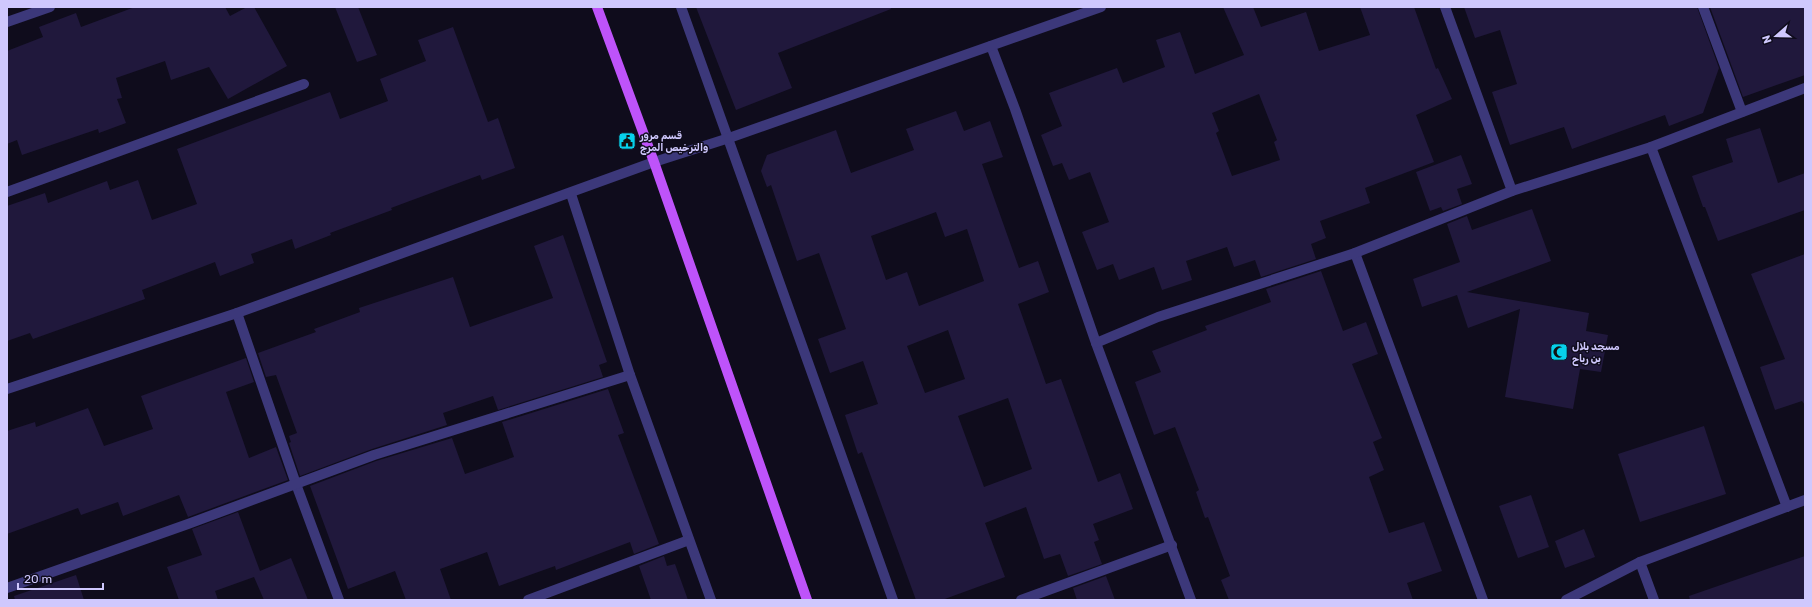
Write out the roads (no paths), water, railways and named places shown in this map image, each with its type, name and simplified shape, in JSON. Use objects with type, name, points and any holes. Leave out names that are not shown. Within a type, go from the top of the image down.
[{"type":"main road","points":[[597,7],[654,162],[808,600]]},
{"type":"street","points":[[7,22],[50,7]]},
{"type":"street","points":[[681,7],[894,600]]},
{"type":"street","points":[[7,389],[237,313],[571,194],[654,162],[729,138],[1101,7]]},
{"type":"street","points":[[1445,7],[1512,191]]},
{"type":"street","points":[[1703,7],[1742,112]]},
{"type":"street","points":[[991,46],[1015,109],[1096,343],[1191,600]]},
{"type":"street","points":[[7,192],[304,84]]},
{"type":"street","points":[[1096,343],[1158,317],[1355,253],[1512,191],[1651,147],[1805,88]]},
{"type":"street","points":[[1651,147],[1788,507]]},
{"type":"street","points":[[571,194],[630,375],[711,600]]},
{"type":"street","points":[[1355,253],[1483,600]]},
{"type":"street","points":[[237,313],[296,484],[339,600]]},
{"type":"street","points":[[7,588],[188,524],[374,455],[630,375]]},
{"type":"street","points":[[1566,600],[1640,562],[1805,500]]},
{"type":"street","points":[[528,600],[689,540]]},
{"type":"street","points":[[1021,600],[1172,546]]},
{"type":"street","points":[[1640,562],[1654,600]]},
{"type":"place","name":"قسم مرور والترخيص المرج","points":[[627,141]]},
{"type":"place","name":"مسجد بلال بن رباح","points":[[1559,352]]}]
